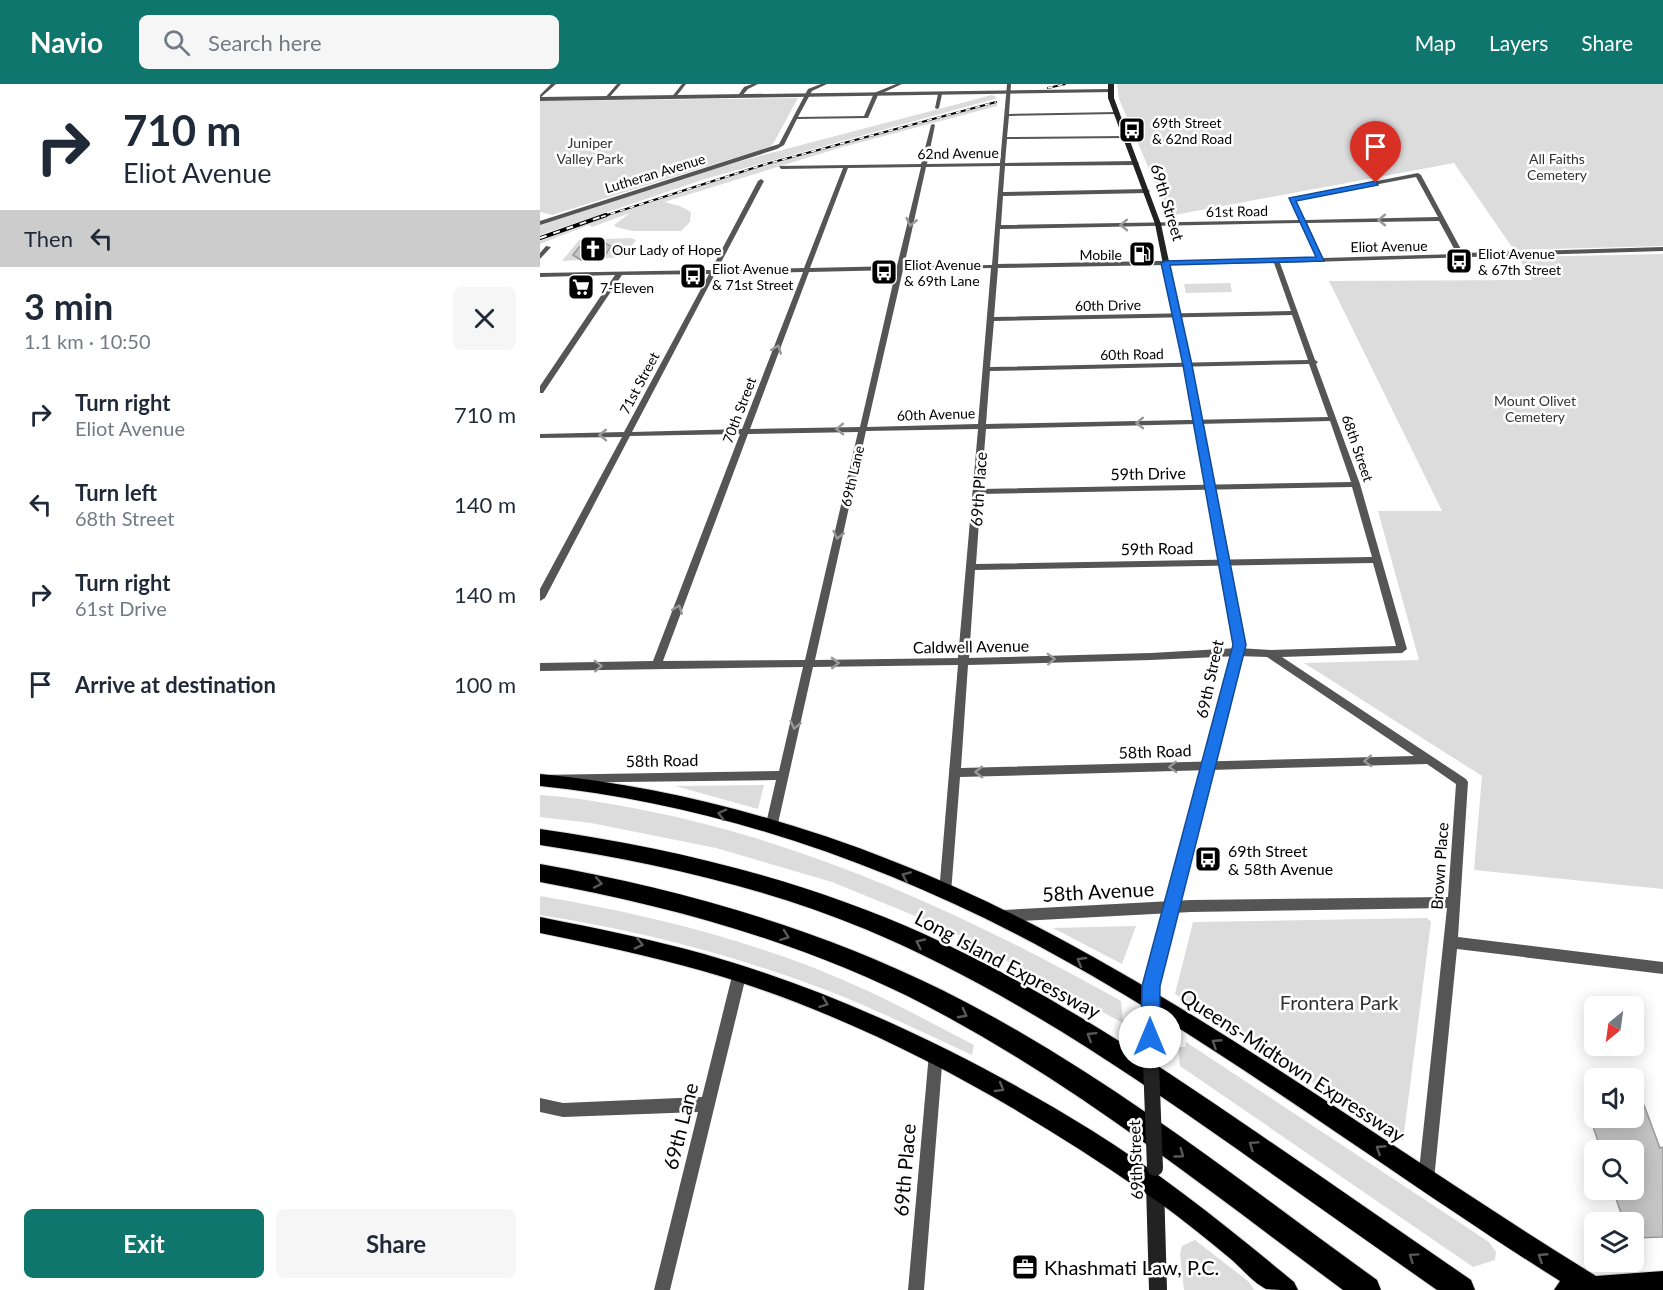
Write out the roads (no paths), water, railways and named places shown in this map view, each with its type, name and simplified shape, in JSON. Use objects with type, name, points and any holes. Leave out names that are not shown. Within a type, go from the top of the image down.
[{"type":"highway","name":"Long Island Expressway","points":[[540,837],[632,852],[723,873],[863,920],[956,961],[1019,993],[1120,1054],[1461,1290]]},
{"type":"highway","points":[[540,873],[628,889],[729,916],[830,952],[934,998],[1028,1051],[1090,1092],[1367,1290]]},
{"type":"main road","name":"69th Street","points":[[1111,84],[1111,98],[1158,224],[1198,422],[1239,645],[1151,986],[1150,1037],[1158,1290]]},
{"type":"main road","name":"Queens-Midtown Expressway","points":[[540,780],[631,792],[771,828],[860,858],[997,917],[1070,955],[1150,1001],[1594,1289]]},
{"type":"main road","points":[[540,925],[637,944],[740,972],[845,1011],[936,1053],[1155,1177],[1286,1290]]},
{"type":"main road","points":[[1566,1290],[1663,1283]]},
{"type":"street","points":[[540,98],[554,84]]},
{"type":"street","points":[[606,98],[619,84]]},
{"type":"street","points":[[673,97],[685,84]]},
{"type":"street","points":[[739,96],[746,88],[756,84]]},
{"type":"street","points":[[825,84],[810,90],[796,118],[866,117],[876,94],[900,84]]},
{"type":"street","points":[[540,98],[940,94],[1009,88],[1112,91]]},
{"type":"street","name":"69th Place","points":[[945,893],[957,773],[1009,88]]},
{"type":"street","points":[[937,108],[940,94]]},
{"type":"street","points":[[1007,115],[1117,113]]},
{"type":"street","name":"Lutheran Avenue","points":[[540,221],[778,147],[796,118]]},
{"type":"street","name":"69th Lane","points":[[771,828],[933,125]]},
{"type":"street","points":[[1005,138],[1126,137]]},
{"type":"street","name":"62nd Avenue","points":[[781,167],[1136,163]]},
{"type":"street","name":"70th Street","points":[[657,664],[846,166]]},
{"type":"street","points":[[1321,259],[1292,200],[1418,175],[1461,256]]},
{"type":"street","name":"71st Street","points":[[540,598],[761,181]]},
{"type":"street","points":[[1000,194],[1147,191]]},
{"type":"street","name":"61st Road","points":[[998,227],[1440,219]]},
{"type":"street","points":[[540,257],[548,247]]},
{"type":"street","name":"Eliot Avenue","points":[[540,274],[1276,261],[1663,249]]},
{"type":"street","name":"68th Street","points":[[1276,261],[1356,484],[1402,649]]},
{"type":"street","points":[[540,391],[620,273]]},
{"type":"street","name":"60th Drive","points":[[991,319],[1296,313]]},
{"type":"street","name":"60th Road","points":[[987,369],[1314,362]]},
{"type":"street","name":"60th Avenue","points":[[540,436],[1334,419]]},
{"type":"street","name":"59th Drive","points":[[977,492],[1356,484]]},
{"type":"street","name":"59th Road","points":[[972,567],[1378,560]]},
{"type":"street","name":"Caldwell Avenue","points":[[540,668],[657,664],[965,661],[1402,649]]},
{"type":"street","name":"Brown Place","points":[[1271,654],[1461,782],[1451,942],[1426,1180]]},
{"type":"street","name":"58th Road","points":[[957,773],[1427,760]]},
{"type":"street","name":"58th Road","points":[[540,780],[784,775]]},
{"type":"street","name":"58th Avenue","points":[[997,917],[1171,907],[1453,902]]},
{"type":"street","points":[[1451,942],[1663,968]]},
{"type":"street","name":"69th Lane","points":[[662,1290],[740,972]]},
{"type":"street","name":"69th Place","points":[[916,1290],[936,1053]]},
{"type":"street","points":[[540,1105],[563,1110],[707,1104]]},
{"type":"railway","points":[[1048,88],[1065,84]]},
{"type":"railway","points":[[601,217],[766,164],[996,102]]},
{"type":"railway","points":[[540,238],[606,215]]},
{"type":"place","name":"69th Street & 62nd Road","points":[[1132,130]]},
{"type":"place","name":"Our Lady of Hope","points":[[593,249]]},
{"type":"place","name":"Mobile","points":[[1142,254]]},
{"type":"place","name":"Eliot Avenue & 67th Street","points":[[1459,261]]},
{"type":"place","name":"Eliot Avenue & 69th Lane","points":[[884,272]]},
{"type":"place","name":"Eliot Avenue & 71st Street","points":[[693,276]]},
{"type":"place","name":"7-Eleven","points":[[581,287]]},
{"type":"place","name":"69th Street & 58th Avenue","points":[[1208,859]]},
{"type":"place","name":"Khashmati Law, P.C.","points":[[1025,1267]]},
{"type":"park label","name":"Juniper Valley Park","points":[[590,150]]},
{"type":"park label","name":"All Faiths Cemetery","points":[[1557,166]]},
{"type":"park label","name":"Mount Olivet Cemetery","points":[[1535,408]]},
{"type":"park label","name":"Frontera Park","points":[[1339,1002]]}]
